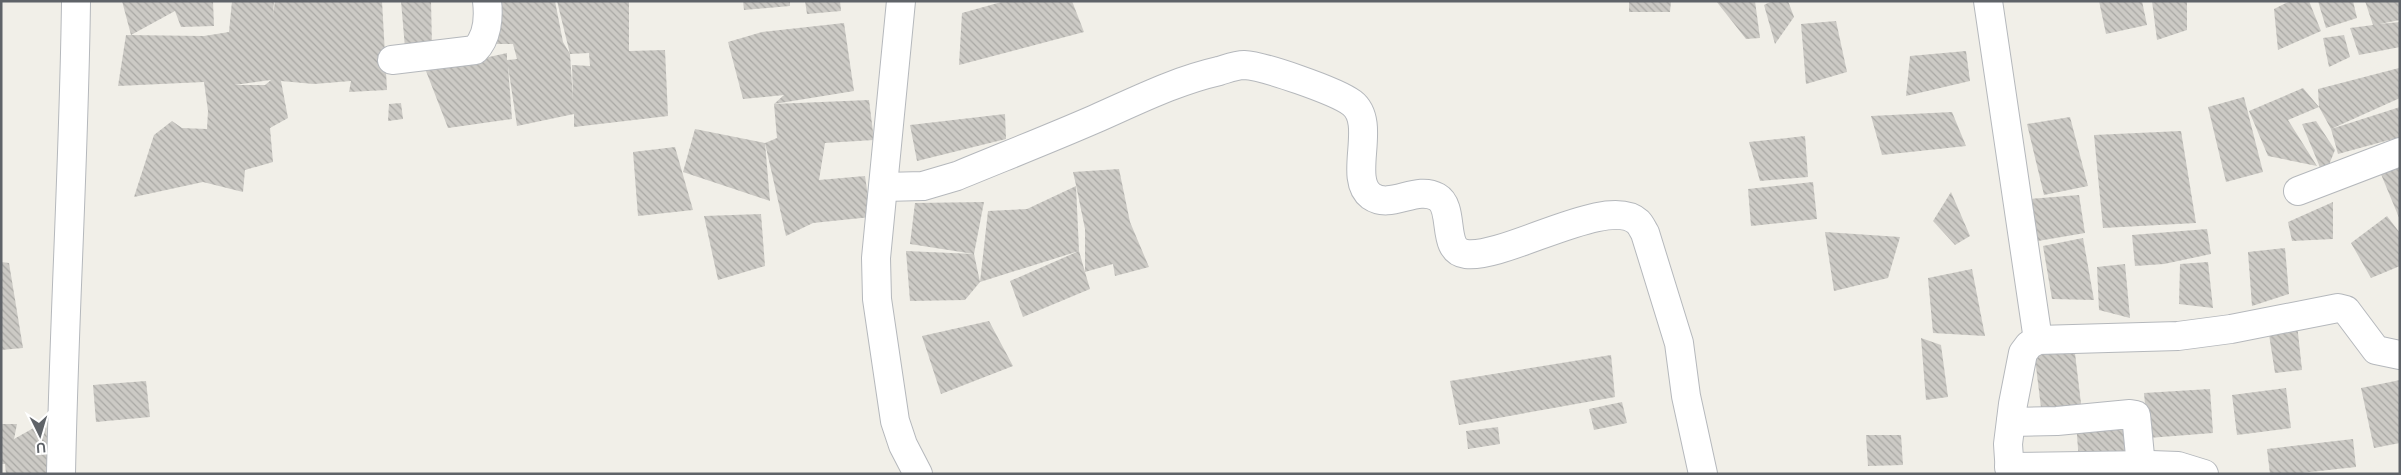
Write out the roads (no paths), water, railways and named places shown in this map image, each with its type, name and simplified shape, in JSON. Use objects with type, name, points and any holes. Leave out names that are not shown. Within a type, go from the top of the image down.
[{"type":"street","points":[[61,474],[65,316],[74,147],[76,1]]},
{"type":"street","points":[[392,60],[475,50],[483,42],[488,10],[487,1]]},
{"type":"street","points":[[901,1],[876,258],[877,299],[895,421],[903,445],[918,474]]},
{"type":"street","points":[[1988,1],[2038,340]]},
{"type":"street","points":[[884,187],[923,186],[957,176],[1188,78],[1243,65],[1285,76],[1338,94],[1355,105],[1362,117],[1362,176],[1365,188],[1370,196],[1381,200],[1418,193],[1429,193],[1439,198],[1444,203],[1452,242],[1457,250],[1464,254],[1499,248],[1604,214],[1624,216],[1638,222],[1645,233],[1679,343],[1686,396],[1703,474]]},
{"type":"street","points":[[2298,191],[2400,152]]},
{"type":"street","points":[[2204,474],[2178,466],[2009,471],[2008,444],[2023,353],[2029,345],[2038,340],[2178,336],[2231,329],[2338,308],[2346,310],[2376,350],[2400,355]]},
{"type":"street","points":[[2011,422],[2057,421],[2136,415],[2141,466]]}]
